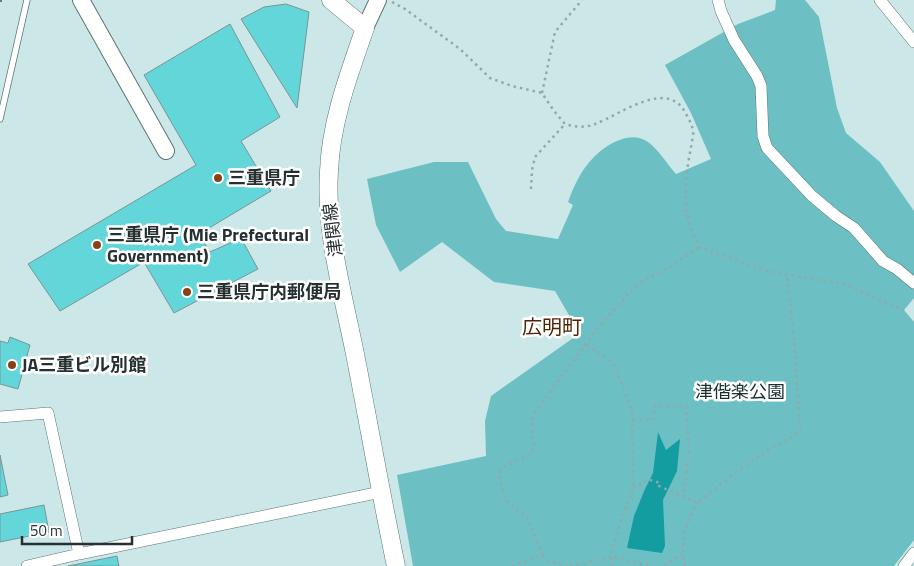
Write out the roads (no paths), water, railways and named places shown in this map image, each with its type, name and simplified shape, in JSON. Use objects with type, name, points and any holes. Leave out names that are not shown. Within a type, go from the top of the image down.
[{"type":"main road","points":[[331,0],[365,28]]},
{"type":"main road","name":"津関線","points":[[365,28],[344,89],[333,133],[329,170],[329,204],[332,234],[396,566]]},
{"type":"street","points":[[81,0],[166,151]]},
{"type":"street","points":[[365,28],[378,0]]},
{"type":"street","points":[[718,0],[734,40],[761,86],[763,136],[767,148],[812,196],[854,228],[883,261],[897,269],[914,283]]},
{"type":"street","points":[[882,1],[914,42]]},
{"type":"street","points":[[0,417],[48,413],[79,554]]},
{"type":"street","points":[[27,566],[52,564],[79,554],[381,492]]},
{"type":"lane","points":[[0,119],[27,0]]},
{"type":"place","name":"三重県庁","points":[[218,178]]},
{"type":"place","name":"三重県庁 (Mie Prefectural Government)","points":[[97,245]]},
{"type":"place","name":"三重県庁内郵便局","points":[[187,292]]},
{"type":"place","name":"JA三重ビル別館","points":[[12,365]]},
{"type":"district","name":"広明町","points":[[552,327]]},
{"type":"park label","name":"津偕楽公園","points":[[740,392]]}]
